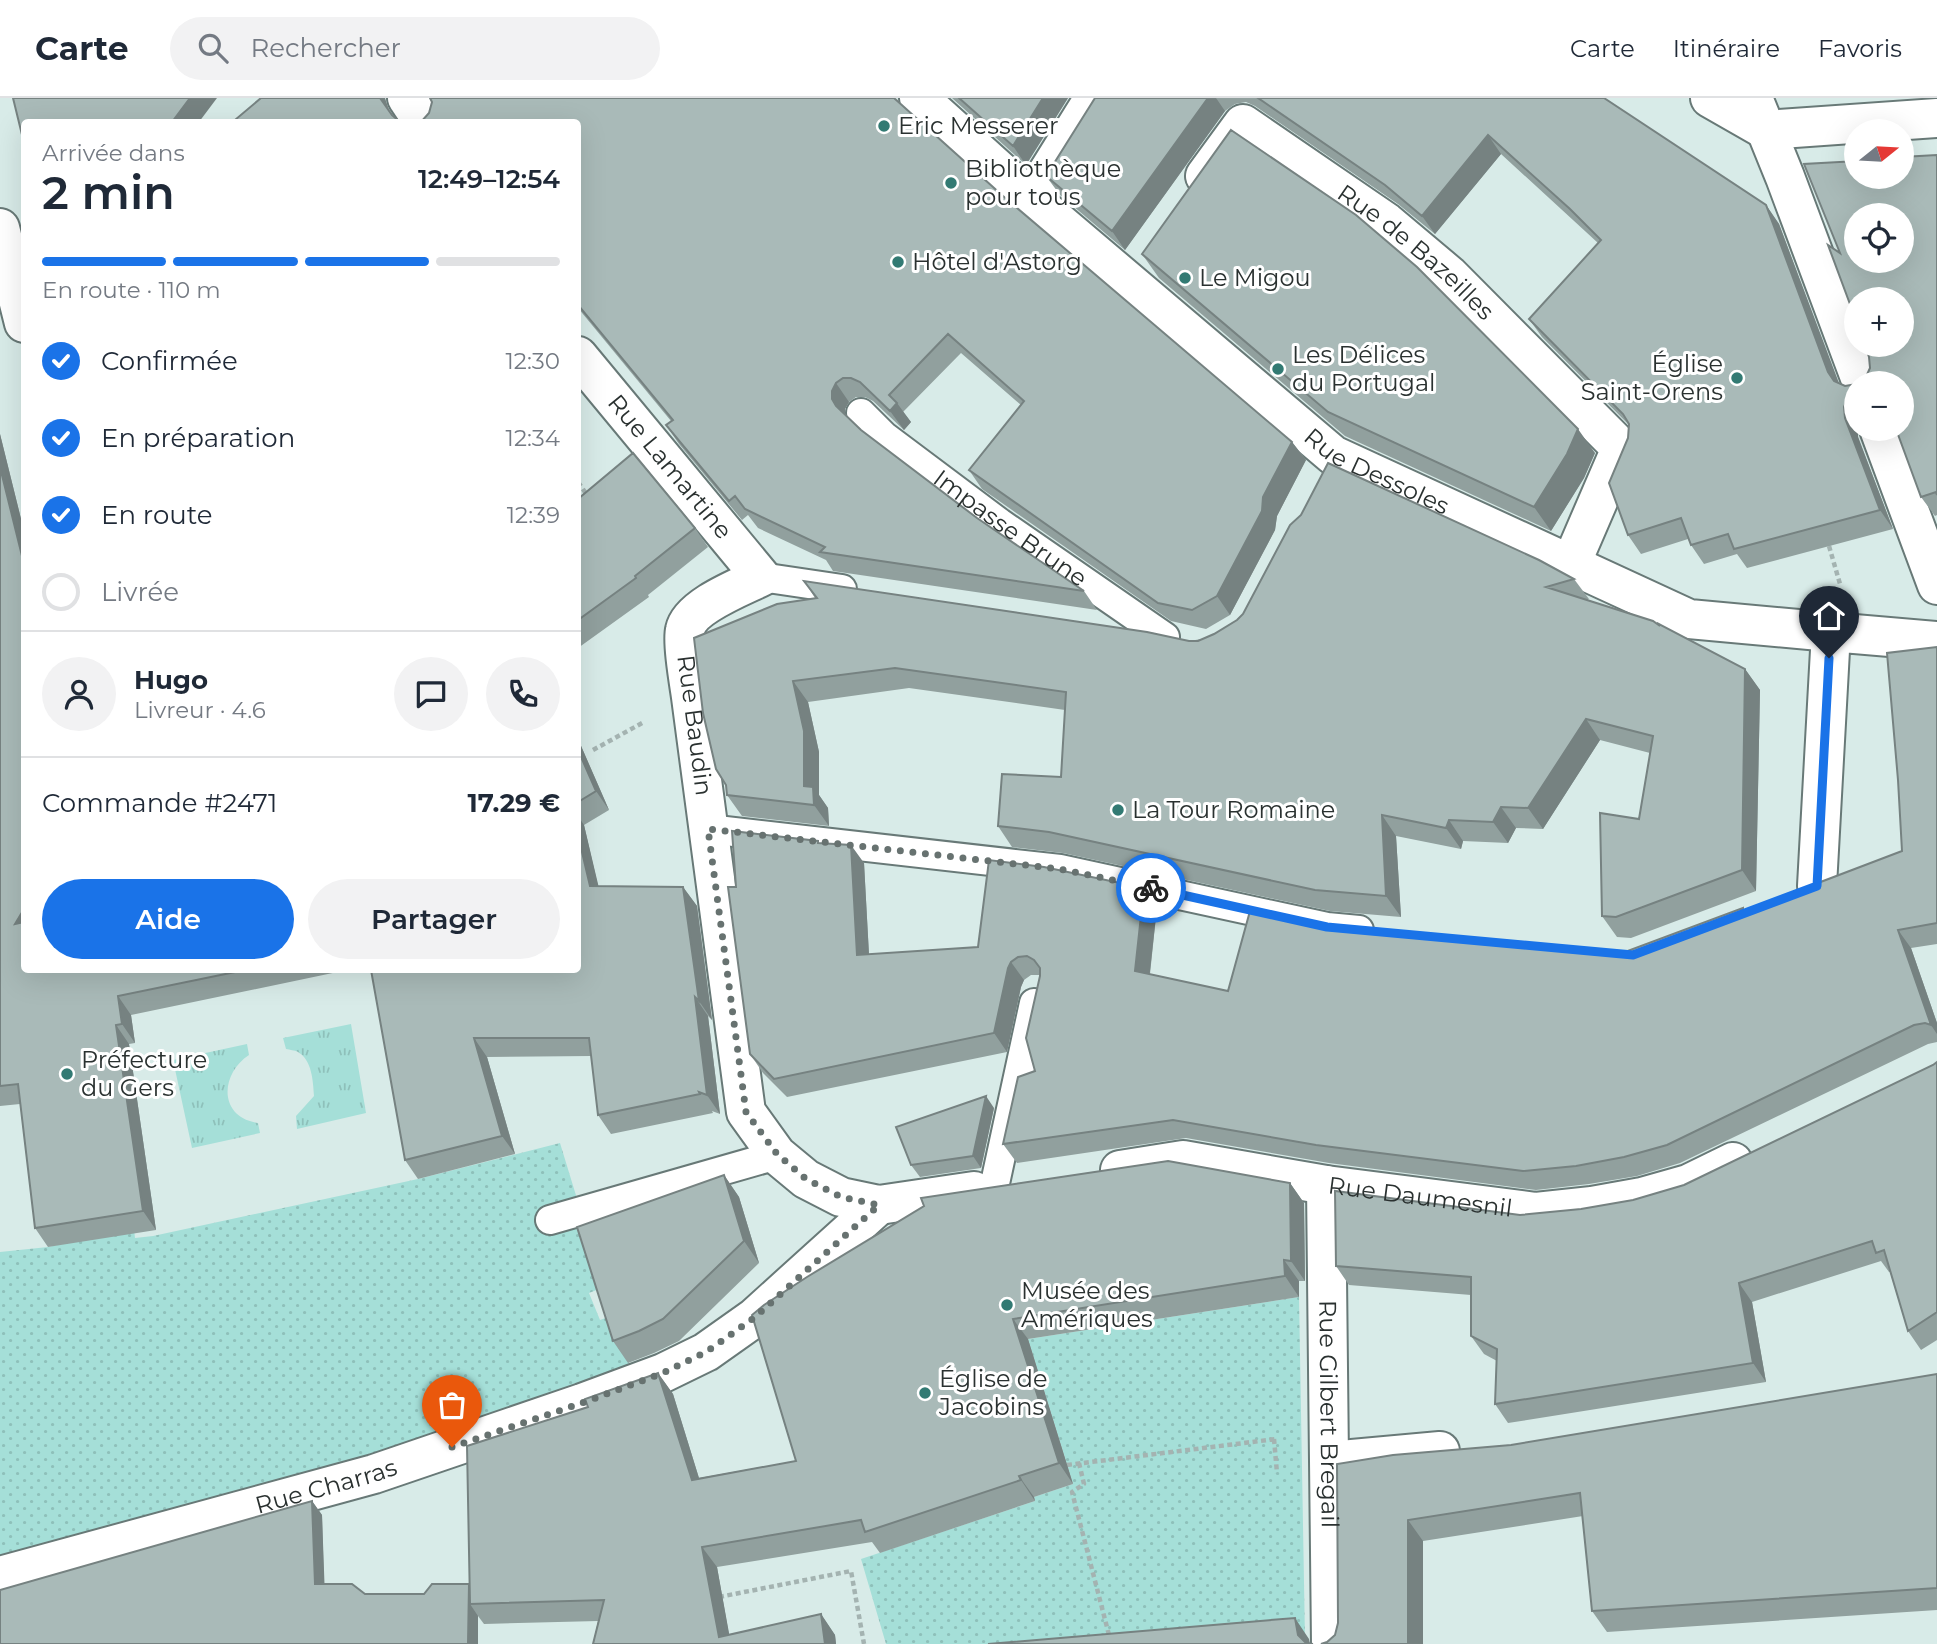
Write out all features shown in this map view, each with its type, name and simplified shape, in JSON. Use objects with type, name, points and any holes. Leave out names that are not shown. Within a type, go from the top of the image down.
[{"type":"street","points":[[407,98],[420,119]]},
{"type":"street","name":"Rue Dessoles","points":[[919,98],[1031,199],[1137,270],[1333,455],[1689,619],[1937,641]]},
{"type":"street","points":[[1031,199],[1094,98]]},
{"type":"street","points":[[1710,98],[1759,114],[1937,118]]},
{"type":"street","points":[[1759,114],[1786,177],[1858,371]]},
{"type":"street","name":"Rue de Bazeilles","points":[[1186,203],[1243,124],[1385,222],[1450,275],[1621,448],[1571,564]]},
{"type":"street","points":[[0,228],[21,311]]},
{"type":"street","name":"Rue Lamartine","points":[[581,360],[761,577]]},
{"type":"street","points":[[1883,441],[1937,585]]},
{"type":"street","points":[[1315,491],[1333,455]]},
{"type":"street","name":"Rue Baudin","points":[[761,577],[705,606],[694,615],[685,630],[688,671],[746,1112],[777,1154]]},
{"type":"street","points":[[1805,891],[1831,632]]},
{"type":"street","name":"Rue Daumesnil","points":[[1088,1174],[1183,1160],[1326,1185],[1536,1212],[1642,1197],[1688,1184],[1763,1148]]},
{"type":"street","points":[[777,1154],[806,1179],[841,1197],[879,1205],[1035,1182]]},
{"type":"street","name":"Rue Gilbert Bregail","points":[[1326,1185],[1331,1644]]},
{"type":"street","name":"Rue Charras","points":[[0,1576],[374,1474],[663,1373],[706,1352],[754,1318],[879,1205]]},
{"type":"street","points":[[1330,1461],[1468,1449]]},
{"type":"lane","name":"Impasse Brune","points":[[861,413],[884,436],[1000,523],[1176,639],[1110,629]]},
{"type":"lane","points":[[761,577],[861,592]]},
{"type":"lane","points":[[708,829],[1060,869],[1327,927],[1383,932]]},
{"type":"lane","points":[[994,1188],[1037,991]]},
{"type":"lane","points":[[550,1220],[777,1154]]},
{"type":"path","points":[[581,486],[593,503]]},
{"type":"path","points":[[1829,546],[1841,586]]},
{"type":"path","points":[[1068,1465],[1288,1437]]},
{"type":"path","points":[[1274,1439],[1277,1478]]},
{"type":"path","points":[[1079,1463],[1084,1484],[1072,1492],[1109,1635],[1123,1634]]},
{"type":"path","points":[[717,1598],[850,1571],[864,1644]]},
{"type":"green space","points":[[351,1024],[366,1113],[297,1129],[296,1116],[314,1096],[312,1078],[306,1060],[298,1052],[286,1049],[283,1038]]},
{"type":"green space","points":[[247,1044],[249,1055],[239,1063],[233,1073],[228,1094],[236,1113],[258,1123],[260,1133],[192,1148],[173,1060]]},
{"type":"green space","points":[[560,1143],[604,1287],[589,1293],[600,1320],[614,1315],[630,1366],[368,1457],[0,1558],[0,1252],[48,1247],[134,1229],[135,1238],[153,1236],[418,1179]]},
{"type":"green space","points":[[1299,1297],[1305,1639],[1247,1644],[886,1644],[861,1559],[1035,1501],[1034,1497],[1073,1484],[1028,1339]]},
{"type":"building","points":[[13,98],[190,98],[174,119],[21,119],[21,131]]},
{"type":"building","points":[[261,98],[380,98],[397,119],[236,119]]},
{"type":"building","points":[[430,98],[894,98],[1003,196],[1292,442],[1263,497],[1262,511],[1217,596],[1192,610],[1158,603],[969,470],[1024,401],[948,334],[889,395],[897,403],[890,411],[860,382],[851,378],[843,378],[836,383],[832,399],[861,430],[977,518],[1084,591],[820,552],[825,547],[745,509],[735,496],[729,501],[666,425],[673,420],[581,309],[581,119],[424,119],[429,113],[432,102]]},
{"type":"building","points":[[959,98],[1043,98],[1013,146]]},
{"type":"building","points":[[1095,98],[1208,98],[1112,231],[1046,176]]},
{"type":"building","points":[[1258,98],[1604,98],[1766,205],[1828,372],[1834,381],[1844,386],[1844,441],[1854,441],[1880,510],[1734,549],[1728,534],[1691,545],[1681,518],[1628,535],[1609,483],[1628,438],[1629,424],[1623,414],[1529,319],[1601,240],[1488,135],[1422,216],[1385,185]]},
{"type":"building","points":[[1231,130],[1356,215],[1417,267],[1578,429],[1567,454],[1534,507],[1328,412],[1142,254]]},
{"type":"building","points":[[1937,155],[1937,495],[1936,492],[1921,497],[1900,441],[1914,441],[1914,371],[1869,371],[1869,357],[1914,357],[1914,287],[1844,288],[1828,245],[1840,253],[1804,164],[1844,162],[1844,189],[1914,189],[1914,156]]},
{"type":"building","points":[[633,453],[695,528],[635,576],[636,578],[581,618],[581,496]]},
{"type":"building","points":[[1328,463],[1539,560],[1574,579],[1546,587],[1653,621],[1745,669],[1742,870],[1616,917],[1602,916],[1600,813],[1639,819],[1653,736],[1586,719],[1528,808],[1501,807],[1493,822],[1449,820],[1446,828],[1382,815],[1386,896],[1315,890],[1049,832],[998,826],[1002,774],[1061,777],[1066,692],[895,668],[793,681],[804,731],[804,786],[813,787],[814,805],[727,795],[726,785],[716,769],[703,713],[694,638],[777,604],[817,598],[804,581],[1198,641],[1214,634],[1243,614],[1290,525],[1301,515]]},
{"type":"building","name":"Préfecture du Gers","points":[[0,467],[21,552],[21,914],[15,924],[21,923],[21,973],[230,973],[118,996],[122,1024],[116,1025],[143,1211],[35,1228],[18,1084],[0,1086]]},
{"type":"building","points":[[1937,647],[1937,923],[1898,930],[1931,1025],[1914,1025],[1667,1145],[1576,1166],[1523,1171],[1316,1145],[1173,1120],[1003,1144],[1018,1077],[1035,1071],[1026,1038],[1040,968],[1027,956],[1018,957],[1008,968],[994,1033],[774,1079],[750,1054],[728,887],[736,887],[732,831],[851,845],[857,955],[978,947],[989,860],[1044,867],[1144,888],[1135,971],[1228,991],[1250,911],[1312,925],[1625,952],[1743,908],[1743,911],[1813,887],[1902,851],[1887,653]]},
{"type":"building","points":[[581,757],[596,791],[581,800]]},
{"type":"building","points":[[581,848],[590,886],[683,887],[699,1001],[695,997],[707,1095],[699,1092],[700,1094],[598,1115],[589,1038],[474,1038],[502,1136],[405,1160],[372,973],[581,973]]},
{"type":"building","points":[[1937,1062],[1937,1312],[1908,1331],[1884,1250],[1876,1253],[1872,1241],[1739,1283],[1753,1363],[1495,1404],[1497,1349],[1471,1336],[1471,1277],[1336,1266],[1335,1191],[1520,1215],[1633,1200],[1684,1185]]},
{"type":"building","points":[[986,1096],[973,1156],[911,1165],[896,1127]]},
{"type":"building","points":[[1168,1161],[1290,1183],[1291,1261],[1284,1260],[1285,1276],[1013,1319],[1059,1463],[1019,1476],[1021,1480],[865,1532],[861,1520],[702,1547],[719,1637],[821,1614],[825,1644],[593,1644],[604,1600],[470,1604],[467,1446],[588,1407],[585,1399],[658,1373],[692,1480],[796,1461],[752,1315],[764,1305],[924,1206],[921,1198]]},
{"type":"building","points":[[724,1175],[744,1241],[663,1319],[613,1341],[577,1227]]},
{"type":"building","points":[[1937,1374],[1937,1588],[1592,1611],[1580,1493],[1408,1520],[1408,1644],[1321,1644],[1335,1635],[1338,1623],[1337,1464],[1393,1455],[1511,1445]]},
{"type":"building","points":[[312,1501],[315,1584],[352,1584],[365,1594],[424,1594],[432,1584],[469,1584],[468,1644],[0,1644],[0,1590]]},
{"type":"building","points":[[1295,1618],[1298,1635],[1306,1643],[1313,1644],[988,1644]]},
{"type":"way so far","points":[[452,1447],[663,1373],[706,1352],[754,1318],[879,1205],[841,1197],[806,1179],[777,1154],[746,1112],[708,829],[1060,869],[1151,888]]},
{"type":"place","name":"Eric Messerer","points":[[884,126]]},
{"type":"place","name":"Bibliothèque pour tous","points":[[951,183]]},
{"type":"place","name":"Hôtel d'Astorg","points":[[898,262]]},
{"type":"place","name":"Le Migou","points":[[1185,278]]},
{"type":"place","name":"Les Délices du Portugal","points":[[1278,369]]},
{"type":"place","name":"Église Saint-Orens","points":[[1737,378]]},
{"type":"place","name":"La Tour Romaine","points":[[1118,810]]},
{"type":"place","name":"Préfecture du Gers","points":[[67,1074]]},
{"type":"place","name":"Musée des Amériques","points":[[1007,1305]]},
{"type":"place","name":"Église de Jacobins","points":[[925,1393]]},
{"type":"route","points":[[1151,888],[1327,927],[1633,955],[1817,886],[1829,658]]}]
